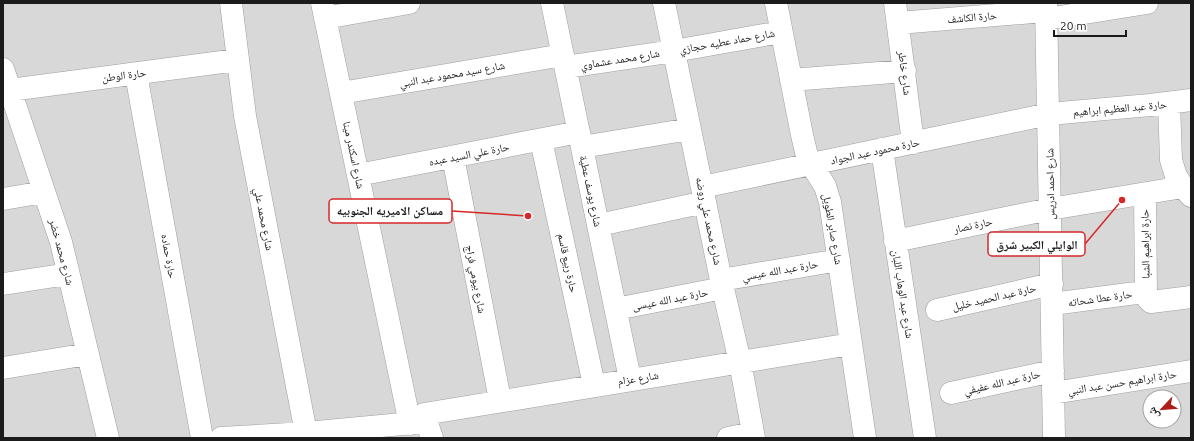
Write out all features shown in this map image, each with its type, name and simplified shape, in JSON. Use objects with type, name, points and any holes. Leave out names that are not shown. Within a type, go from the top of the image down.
[{"type":"street","name":"شارع محمد علي","points":[[231,3],[245,116],[253,165],[306,433]]},
{"type":"street","points":[[324,10],[409,3]]},
{"type":"street","name":"شارع يوسف عطية","points":[[552,3],[630,380]]},
{"type":"street","name":"شارع محمد علي روضه","points":[[664,3],[722,284],[740,362],[754,436]]},
{"type":"street","name":"شارع صابر الطويل","points":[[776,3],[807,156],[825,186],[830,202],[865,438]]},
{"type":"street","name":"حارة الكاشف","points":[[897,13],[1046,11],[1147,3]]},
{"type":"street","name":"شارع اسكندر مينا","points":[[324,10],[358,175],[423,424]]},
{"type":"street","name":"شارع احمد ادريس","points":[[1046,11],[1054,438]]},
{"type":"street","name":"شارع خاطر","points":[[897,13],[913,143]]},
{"type":"street","name":"شارع حماد عطيه حجازي","points":[[674,51],[781,32]]},
{"type":"street","name":"شارع محمد عشماوي","points":[[564,61],[674,51]]},
{"type":"street","name":"حارة الوطن","points":[[8,95],[136,74],[238,60]]},
{"type":"street","name":"شارع سيد محمود عبد النبي","points":[[341,93],[564,61]]},
{"type":"street","name":"شارع محمد خضر","points":[[3,69],[8,95],[61,242],[108,438]]},
{"type":"street","points":[[791,80],[905,71]]},
{"type":"street","name":"حارة حماده","points":[[136,74],[202,438]]},
{"type":"street","name":"حارة عبد العظيم ابراهيم","points":[[1048,114],[1191,100]]},
{"type":"street","points":[[1169,103],[1171,160],[1176,176],[1187,192]]},
{"type":"street","name":"حارة محمود عبد الجواد","points":[[599,225],[811,164],[1048,114]]},
{"type":"street","name":"حارة علي السيد عبده","points":[[358,175],[541,140],[580,139],[690,129]]},
{"type":"street","name":"حارة ربيع قاسم","points":[[541,140],[594,385]]},
{"type":"street","name":"شارع عبد الوهاب اللبان","points":[[882,149],[926,438]]},
{"type":"street","name":"شارع بيومي فراج","points":[[453,157],[500,400]]},
{"type":"street","points":[[3,199],[44,192]]},
{"type":"street","name":"حارة نصار","points":[[895,241],[1050,209],[1145,194],[1187,192]]},
{"type":"street","name":"حارة ابراهيم الشبا","points":[[1145,194],[1146,295]]},
{"type":"street","name":"حارة عبد الله عيسي","points":[[722,284],[839,260]]},
{"type":"street","points":[[3,284],[68,274]]},
{"type":"street","name":"حارة عبد الله عيسى","points":[[616,309],[722,284]]},
{"type":"street","name":"حارة عطا شحاته","points":[[1052,294],[1144,292],[1151,302],[1191,296]]},
{"type":"street","name":"حارة عبد الحميد خليل","points":[[937,310],[1052,294]]},
{"type":"street","name":"شارع عزام","points":[[221,438],[265,437],[423,424],[500,400],[851,344]]},
{"type":"street","points":[[3,368],[88,354]]},
{"type":"street","name":"حارة عبد الله عفيفي","points":[[952,394],[1053,371]]},
{"type":"street","name":"حارة ابراهيم حسن عبد النبي","points":[[1053,393],[1191,371]]},
{"type":"street","points":[[728,438],[754,436]]},
{"type":"shaded area","points":[[3,3],[1191,3],[1191,438],[3,438]]},
{"type":"place","name":"الوايلي الكبير شرق","points":[[1122,200]]},
{"type":"place","name":"مساكن الاميريه الجنوبيه","points":[[528,216]]}]
